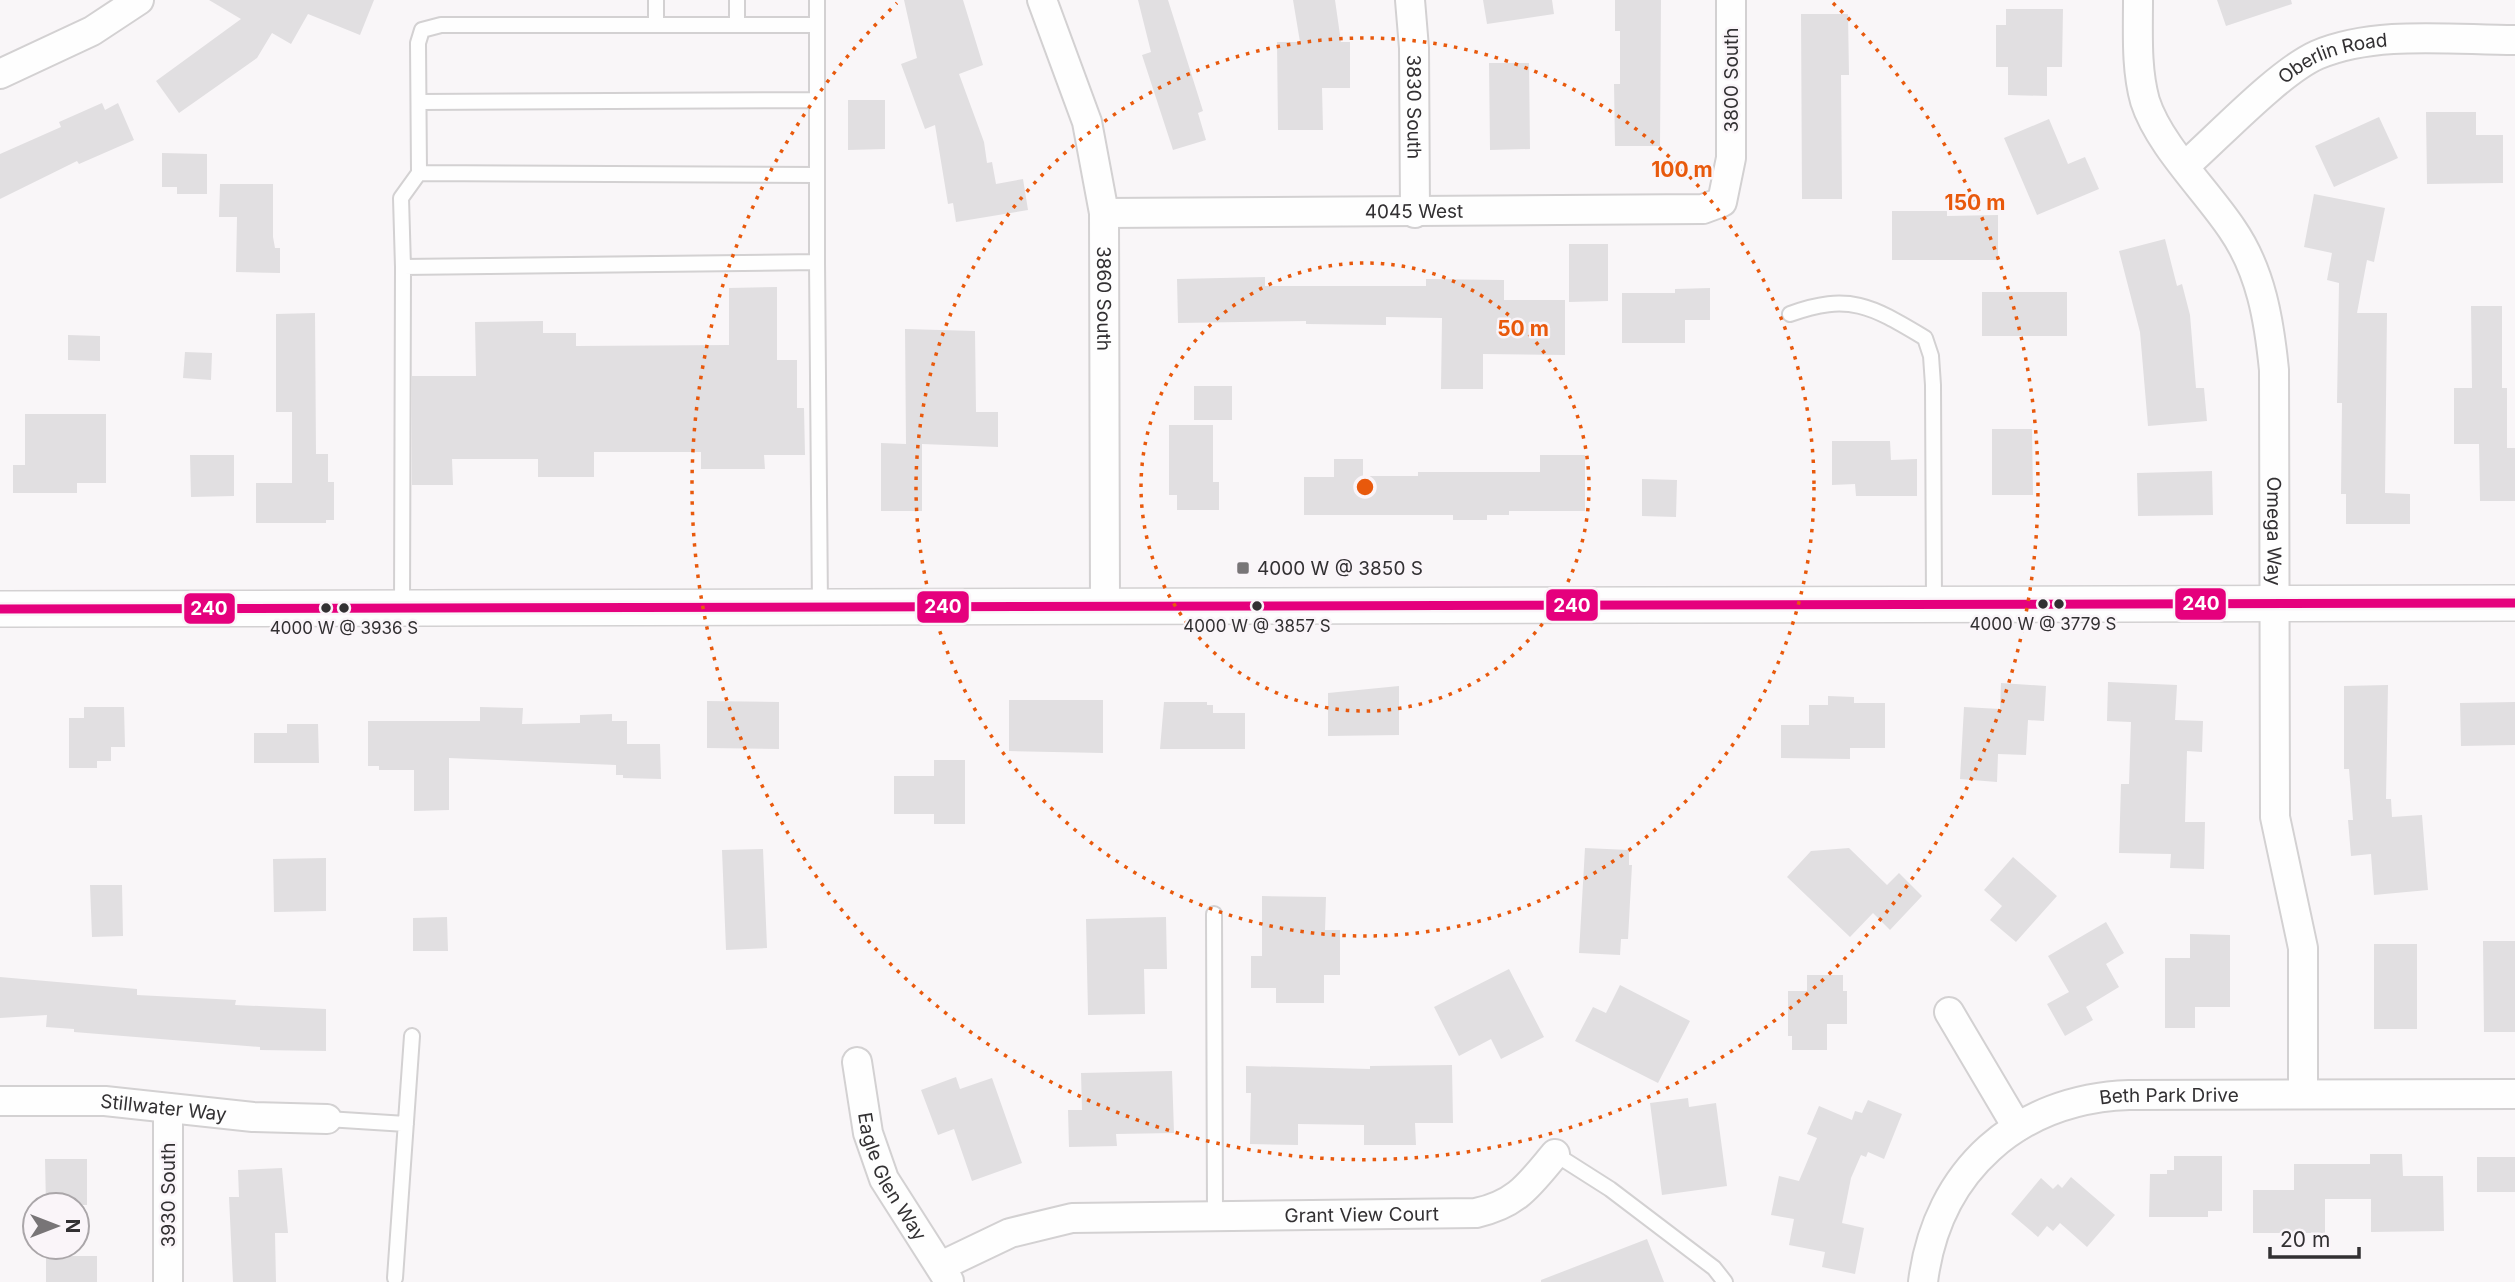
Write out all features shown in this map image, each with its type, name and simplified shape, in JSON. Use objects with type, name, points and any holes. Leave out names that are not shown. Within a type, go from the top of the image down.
[{"type":"street","points":[[0,74],[92,31],[139,0]]},
{"type":"street","name":"3860 South","points":[[1042,0],[1087,122],[1104,214],[1105,607]]},
{"type":"street","name":"3830 South","points":[[1409,0],[1414,48],[1415,214]]},
{"type":"street","name":"3800 South","points":[[1722,202],[1731,159],[1731,0]]},
{"type":"street","name":"Omega Way","points":[[2138,0],[2140,72],[2146,102],[2157,125],[2233,230],[2252,263],[2270,331],[2274,370],[2275,817],[2302,948],[2303,1094]]},
{"type":"street","name":"Oberlin Road","points":[[2185,166],[2295,69],[2316,56],[2337,48],[2398,40],[2515,40]]},
{"type":"street","name":"4045 West","points":[[1104,214],[1415,214],[1681,210],[1703,209],[1722,202]]},
{"type":"street","points":[[0,610],[2515,603]]},
{"type":"street","points":[[1949,1012],[2017,1127]]},
{"type":"street","name":"Eagle Glen Way","points":[[857,1062],[868,1133],[884,1179],[946,1274]]},
{"type":"street","name":"Beth Park Drive","points":[[1923,1282],[1931,1241],[1949,1197],[1978,1158],[2017,1127],[2061,1104],[2095,1097],[2515,1094]]},
{"type":"street","name":"Stillwater Way","points":[[0,1101],[105,1101],[253,1117],[327,1119]]},
{"type":"street","name":"3930 South","points":[[168,1108],[168,1282]]},
{"type":"street","name":"Grant View Court","points":[[946,1274],[1010,1233],[1052,1221],[1112,1216],[1476,1213],[1506,1205],[1519,1196],[1555,1154]]},
{"type":"lane","points":[[656,0],[656,25]]},
{"type":"lane","points":[[737,0],[737,25]]},
{"type":"lane","points":[[817,0],[820,608]]},
{"type":"lane","points":[[402,609],[401,198],[419,173],[418,43],[422,30],[432,26],[817,25]]},
{"type":"lane","points":[[419,102],[817,100]]},
{"type":"lane","points":[[419,173],[817,175]]},
{"type":"lane","points":[[403,267],[817,262]]},
{"type":"lane","points":[[1790,314],[1820,303],[1847,302],[1886,315],[1925,338],[1931,356],[1933,385],[1936,501],[1934,605]]},
{"type":"lane","points":[[1214,914],[1215,1216]]},
{"type":"lane","points":[[395,1278],[412,1036]]},
{"type":"lane","points":[[327,1119],[406,1125]]},
{"type":"lane","name":"Grant View Court","points":[[1555,1154],[1611,1189],[1714,1268],[1726,1282]]},
{"type":"building","points":[[209,0],[374,0],[360,35],[308,14],[291,44],[272,33],[257,58],[179,113],[156,81],[241,19]]},
{"type":"building","points":[[904,0],[963,0],[983,65],[959,74],[984,142],[987,163],[992,162],[996,184],[1023,179],[1028,210],[956,222],[953,203],[948,204],[935,125],[925,129],[901,64],[917,58]]},
{"type":"building","points":[[1138,0],[1168,0],[1203,111],[1198,113],[1206,140],[1173,150],[1142,55],[1151,52]]},
{"type":"building","points":[[1293,0],[1335,0],[1341,42],[1350,42],[1350,88],[1322,88],[1323,130],[1278,130],[1277,42],[1300,42]]},
{"type":"building","points":[[1483,0],[1552,0],[1554,14],[1487,24]]},
{"type":"building","points":[[1615,0],[1661,0],[1660,146],[1615,146],[1614,84],[1620,84],[1620,31],[1615,31]]},
{"type":"building","points":[[2217,0],[2291,0],[2292,4],[2226,26]]},
{"type":"building","points":[[2006,9],[2063,9],[2062,67],[2047,67],[2047,96],[2008,95],[2008,67],[1996,67],[1996,25],[2006,25]]},
{"type":"building","points":[[1801,14],[1848,14],[1849,75],[1841,75],[1842,199],[1802,199]]},
{"type":"building","points":[[1489,63],[1529,63],[1530,149],[1490,150]]},
{"type":"building","points":[[848,100],[885,100],[885,149],[848,150]]},
{"type":"building","points":[[102,103],[105,110],[118,103],[134,140],[79,164],[77,161],[0,199],[0,154],[61,127],[59,122]]},
{"type":"building","points":[[2426,112],[2476,112],[2476,135],[2503,135],[2503,183],[2427,184]]},
{"type":"building","points":[[2379,117],[2398,158],[2334,187],[2315,146]]},
{"type":"building","points":[[2049,119],[2068,164],[2085,157],[2099,189],[2037,215],[2004,138]]},
{"type":"building","points":[[162,153],[207,154],[207,194],[177,194],[177,187],[162,187]]},
{"type":"building","points":[[220,184],[273,184],[273,237],[275,248],[280,248],[280,273],[236,272],[237,217],[219,217]]},
{"type":"building","points":[[2314,194],[2385,208],[2374,262],[2367,260],[2357,313],[2387,313],[2385,493],[2410,494],[2410,524],[2346,524],[2346,494],[2341,494],[2342,403],[2337,403],[2339,283],[2327,280],[2332,253],[2304,247]]},
{"type":"building","points":[[1892,211],[1947,211],[1947,216],[1998,215],[1998,260],[1892,260]]},
{"type":"building","points":[[2165,239],[2177,286],[2182,284],[2190,315],[2196,388],[2204,388],[2207,421],[2148,426],[2140,332],[2119,251]]},
{"type":"building","points":[[1569,244],[1608,244],[1608,301],[1569,302]]},
{"type":"building","points":[[1265,277],[1265,286],[1426,286],[1426,279],[1504,280],[1504,300],[1565,300],[1565,355],[1483,354],[1483,389],[1441,389],[1442,318],[1386,317],[1386,325],[1306,324],[1306,321],[1178,323],[1177,279]]},
{"type":"building","points":[[777,287],[777,360],[797,360],[797,408],[804,408],[805,455],[764,455],[765,469],[701,469],[701,452],[594,452],[594,477],[538,477],[538,459],[452,459],[453,485],[412,485],[412,376],[476,376],[475,322],[543,321],[543,333],[576,333],[576,346],[729,345],[729,288]]},
{"type":"building","points":[[1710,288],[1710,320],[1685,320],[1685,343],[1622,343],[1622,293],[1675,293],[1675,289]]},
{"type":"building","points":[[1982,292],[2067,292],[2067,336],[1982,336]]},
{"type":"building","points":[[2471,306],[2502,306],[2502,388],[2507,388],[2507,448],[2515,448],[2515,501],[2480,501],[2479,444],[2454,444],[2454,388],[2472,388]]},
{"type":"building","points":[[315,313],[316,454],[328,454],[328,482],[334,482],[334,520],[326,520],[326,523],[256,523],[256,483],[292,483],[292,412],[276,412],[276,314]]},
{"type":"building","points":[[905,329],[975,331],[976,412],[998,412],[998,447],[922,444],[922,511],[881,511],[881,443],[906,444]]},
{"type":"building","points":[[68,335],[100,336],[100,361],[68,360]]},
{"type":"building","points":[[185,352],[212,353],[211,380],[183,378]]},
{"type":"building","points":[[1194,386],[1232,386],[1232,420],[1194,420]]},
{"type":"building","points":[[25,414],[106,414],[106,483],[77,483],[77,493],[13,493],[13,465],[25,465]]},
{"type":"building","points":[[1169,425],[1213,425],[1213,482],[1219,482],[1219,510],[1177,510],[1177,495],[1169,495]]},
{"type":"building","points":[[1992,429],[2032,429],[2033,495],[1992,495]]},
{"type":"building","points":[[1832,441],[1890,441],[1891,460],[1917,459],[1917,496],[1856,496],[1855,484],[1832,485]]},
{"type":"building","points":[[190,455],[234,455],[234,496],[191,497]]},
{"type":"building","points":[[1540,455],[1585,455],[1585,511],[1509,511],[1509,515],[1487,515],[1487,520],[1453,520],[1453,515],[1304,515],[1304,477],[1334,477],[1334,459],[1363,459],[1363,476],[1418,476],[1418,472],[1540,472]]},
{"type":"building","points":[[2212,471],[2213,515],[2138,516],[2137,473]]},
{"type":"building","points":[[1642,479],[1677,480],[1676,517],[1642,516]]},
{"type":"building","points":[[2108,682],[2177,685],[2175,720],[2203,721],[2202,752],[2187,751],[2185,822],[2205,822],[2204,869],[2170,868],[2171,854],[2119,853],[2121,784],[2129,784],[2131,722],[2107,721]]},
{"type":"building","points":[[2001,683],[2046,686],[2044,721],[2028,720],[2026,755],[1998,754],[1997,782],[1960,779],[1964,707],[2000,709]]},
{"type":"building","points":[[2388,685],[2386,799],[2391,799],[2392,817],[2422,815],[2428,890],[2374,895],[2371,854],[2351,856],[2348,820],[2353,820],[2349,769],[2344,769],[2344,686]]},
{"type":"building","points":[[1399,686],[1399,735],[1328,736],[1328,693]]},
{"type":"building","points":[[1828,696],[1854,697],[1854,703],[1885,703],[1885,748],[1850,748],[1850,759],[1781,758],[1781,725],[1809,725],[1809,705],[1828,705]]},
{"type":"building","points":[[1009,700],[1103,700],[1103,753],[1009,751]]},
{"type":"building","points":[[707,701],[779,702],[779,749],[707,748]]},
{"type":"building","points":[[1164,702],[1207,702],[1207,705],[1213,705],[1213,713],[1245,713],[1245,749],[1160,749]]},
{"type":"building","points":[[2515,702],[2515,745],[2461,746],[2460,703]]},
{"type":"building","points":[[84,707],[124,707],[125,747],[111,747],[111,761],[97,761],[97,768],[69,768],[69,718],[84,718]]},
{"type":"building","points":[[480,707],[523,708],[522,724],[580,723],[580,715],[612,714],[612,721],[627,721],[627,744],[660,744],[661,779],[623,778],[623,775],[616,775],[616,765],[449,758],[449,810],[414,811],[414,770],[379,770],[379,766],[368,766],[368,721],[480,721]]},
{"type":"building","points":[[287,724],[318,724],[319,763],[254,763],[254,733],[287,733]]},
{"type":"building","points":[[934,760],[965,760],[965,824],[934,824],[934,814],[894,814],[894,776],[934,776]]},
{"type":"building","points":[[1585,848],[1629,850],[1629,865],[1632,865],[1628,939],[1621,939],[1620,955],[1579,953]]},
{"type":"building","points":[[1849,848],[1887,885],[1899,873],[1922,896],[1890,930],[1873,913],[1850,937],[1787,877],[1811,851]]},
{"type":"building","points":[[763,849],[767,948],[726,950],[722,850]]},
{"type":"building","points":[[2013,857],[2057,896],[2016,942],[1990,920],[2002,906],[1984,890]]},
{"type":"building","points":[[326,858],[326,911],[274,912],[273,859]]},
{"type":"building","points":[[90,885],[122,885],[123,936],[92,937]]},
{"type":"building","points":[[1262,896],[1326,897],[1325,930],[1340,930],[1340,975],[1324,975],[1324,1003],[1276,1003],[1276,988],[1251,988],[1251,956],[1262,956]]},
{"type":"building","points":[[447,917],[448,951],[413,951],[413,918]]},
{"type":"building","points":[[1166,917],[1167,969],[1144,969],[1145,1014],[1088,1015],[1086,919]]},
{"type":"building","points":[[2106,922],[2124,953],[2106,964],[2119,987],[2086,1007],[2093,1020],[2065,1036],[2047,1004],[2069,992],[2048,956]]},
{"type":"building","points":[[2190,934],[2230,935],[2230,1007],[2195,1007],[2195,1028],[2165,1028],[2165,958],[2190,958]]},
{"type":"building","points":[[2483,941],[2515,941],[2515,1032],[2484,1032]]},
{"type":"building","points":[[2374,944],[2417,944],[2417,1029],[2374,1029]]},
{"type":"building","points":[[1509,969],[1544,1037],[1501,1059],[1491,1039],[1459,1056],[1434,1007]]},
{"type":"building","points":[[1807,975],[1843,975],[1843,991],[1847,991],[1847,1024],[1827,1024],[1827,1050],[1792,1050],[1792,1036],[1788,1036],[1788,991],[1807,991]]},
{"type":"building","points":[[0,977],[137,989],[137,995],[236,1000],[235,1005],[326,1009],[326,1051],[260,1050],[260,1047],[74,1032],[74,1029],[46,1027],[47,1015],[0,1018]]},
{"type":"building","points":[[1620,985],[1690,1021],[1658,1083],[1575,1041],[1593,1007],[1606,1013]]},
{"type":"building","points":[[1452,1065],[1453,1123],[1415,1123],[1416,1145],[1364,1145],[1364,1125],[1298,1124],[1298,1145],[1250,1144],[1251,1093],[1246,1093],[1246,1066],[1370,1069],[1370,1066]]},
{"type":"building","points":[[1172,1071],[1174,1133],[1116,1134],[1117,1146],[1069,1147],[1068,1110],[1082,1110],[1081,1073]]},
{"type":"building","points":[[956,1077],[960,1089],[992,1078],[1022,1163],[972,1181],[954,1129],[938,1135],[921,1090]]},
{"type":"building","points":[[1688,1098],[1689,1107],[1716,1103],[1727,1186],[1662,1195],[1650,1103]]},
{"type":"building","points":[[1868,1100],[1902,1114],[1884,1159],[1868,1152],[1866,1157],[1861,1155],[1851,1178],[1842,1223],[1864,1228],[1855,1274],[1822,1267],[1825,1252],[1789,1245],[1794,1219],[1771,1215],[1779,1176],[1799,1181],[1817,1138],[1807,1134],[1819,1106],[1852,1120],[1855,1111],[1862,1113]]},
{"type":"building","points":[[2370,1154],[2402,1154],[2403,1176],[2443,1176],[2444,1231],[2371,1232],[2371,1199],[2325,1199],[2325,1233],[2253,1233],[2253,1190],[2294,1190],[2294,1164],[2370,1164]]},
{"type":"building","points":[[2174,1156],[2222,1156],[2222,1211],[2208,1211],[2208,1217],[2149,1217],[2150,1174],[2167,1174],[2167,1170],[2174,1170]]},
{"type":"building","points":[[2477,1157],[2515,1157],[2515,1192],[2477,1192]]},
{"type":"building","points":[[45,1159],[87,1159],[87,1191],[46,1191]]},
{"type":"building","points":[[282,1168],[288,1233],[275,1233],[276,1282],[233,1282],[229,1197],[239,1197],[238,1170]]},
{"type":"building","points":[[2071,1177],[2115,1215],[2087,1247],[2060,1223],[2053,1231],[2047,1226],[2038,1237],[2011,1214],[2041,1178],[2053,1189],[2058,1184],[2062,1188]]},
{"type":"building","points":[[1647,1239],[1664,1282],[1541,1282],[1541,1280]]},
{"type":"building","points":[[91,1256],[97,1256],[97,1282],[46,1282],[46,1261],[91,1261]]},
{"type":"transit line","name":"240","points":[[0,609],[2515,603]]},
{"type":"place","name":"4000 W @ 3850 S","points":[[1243,568]]},
{"type":"place","name":"4000 W @ 3779 S","points":[[2043,604]]},
{"type":"place","name":"4000 W @ 3857 S","points":[[1257,606]]},
{"type":"place","name":"4000 W @ 3936 S","points":[[344,608]]}]
